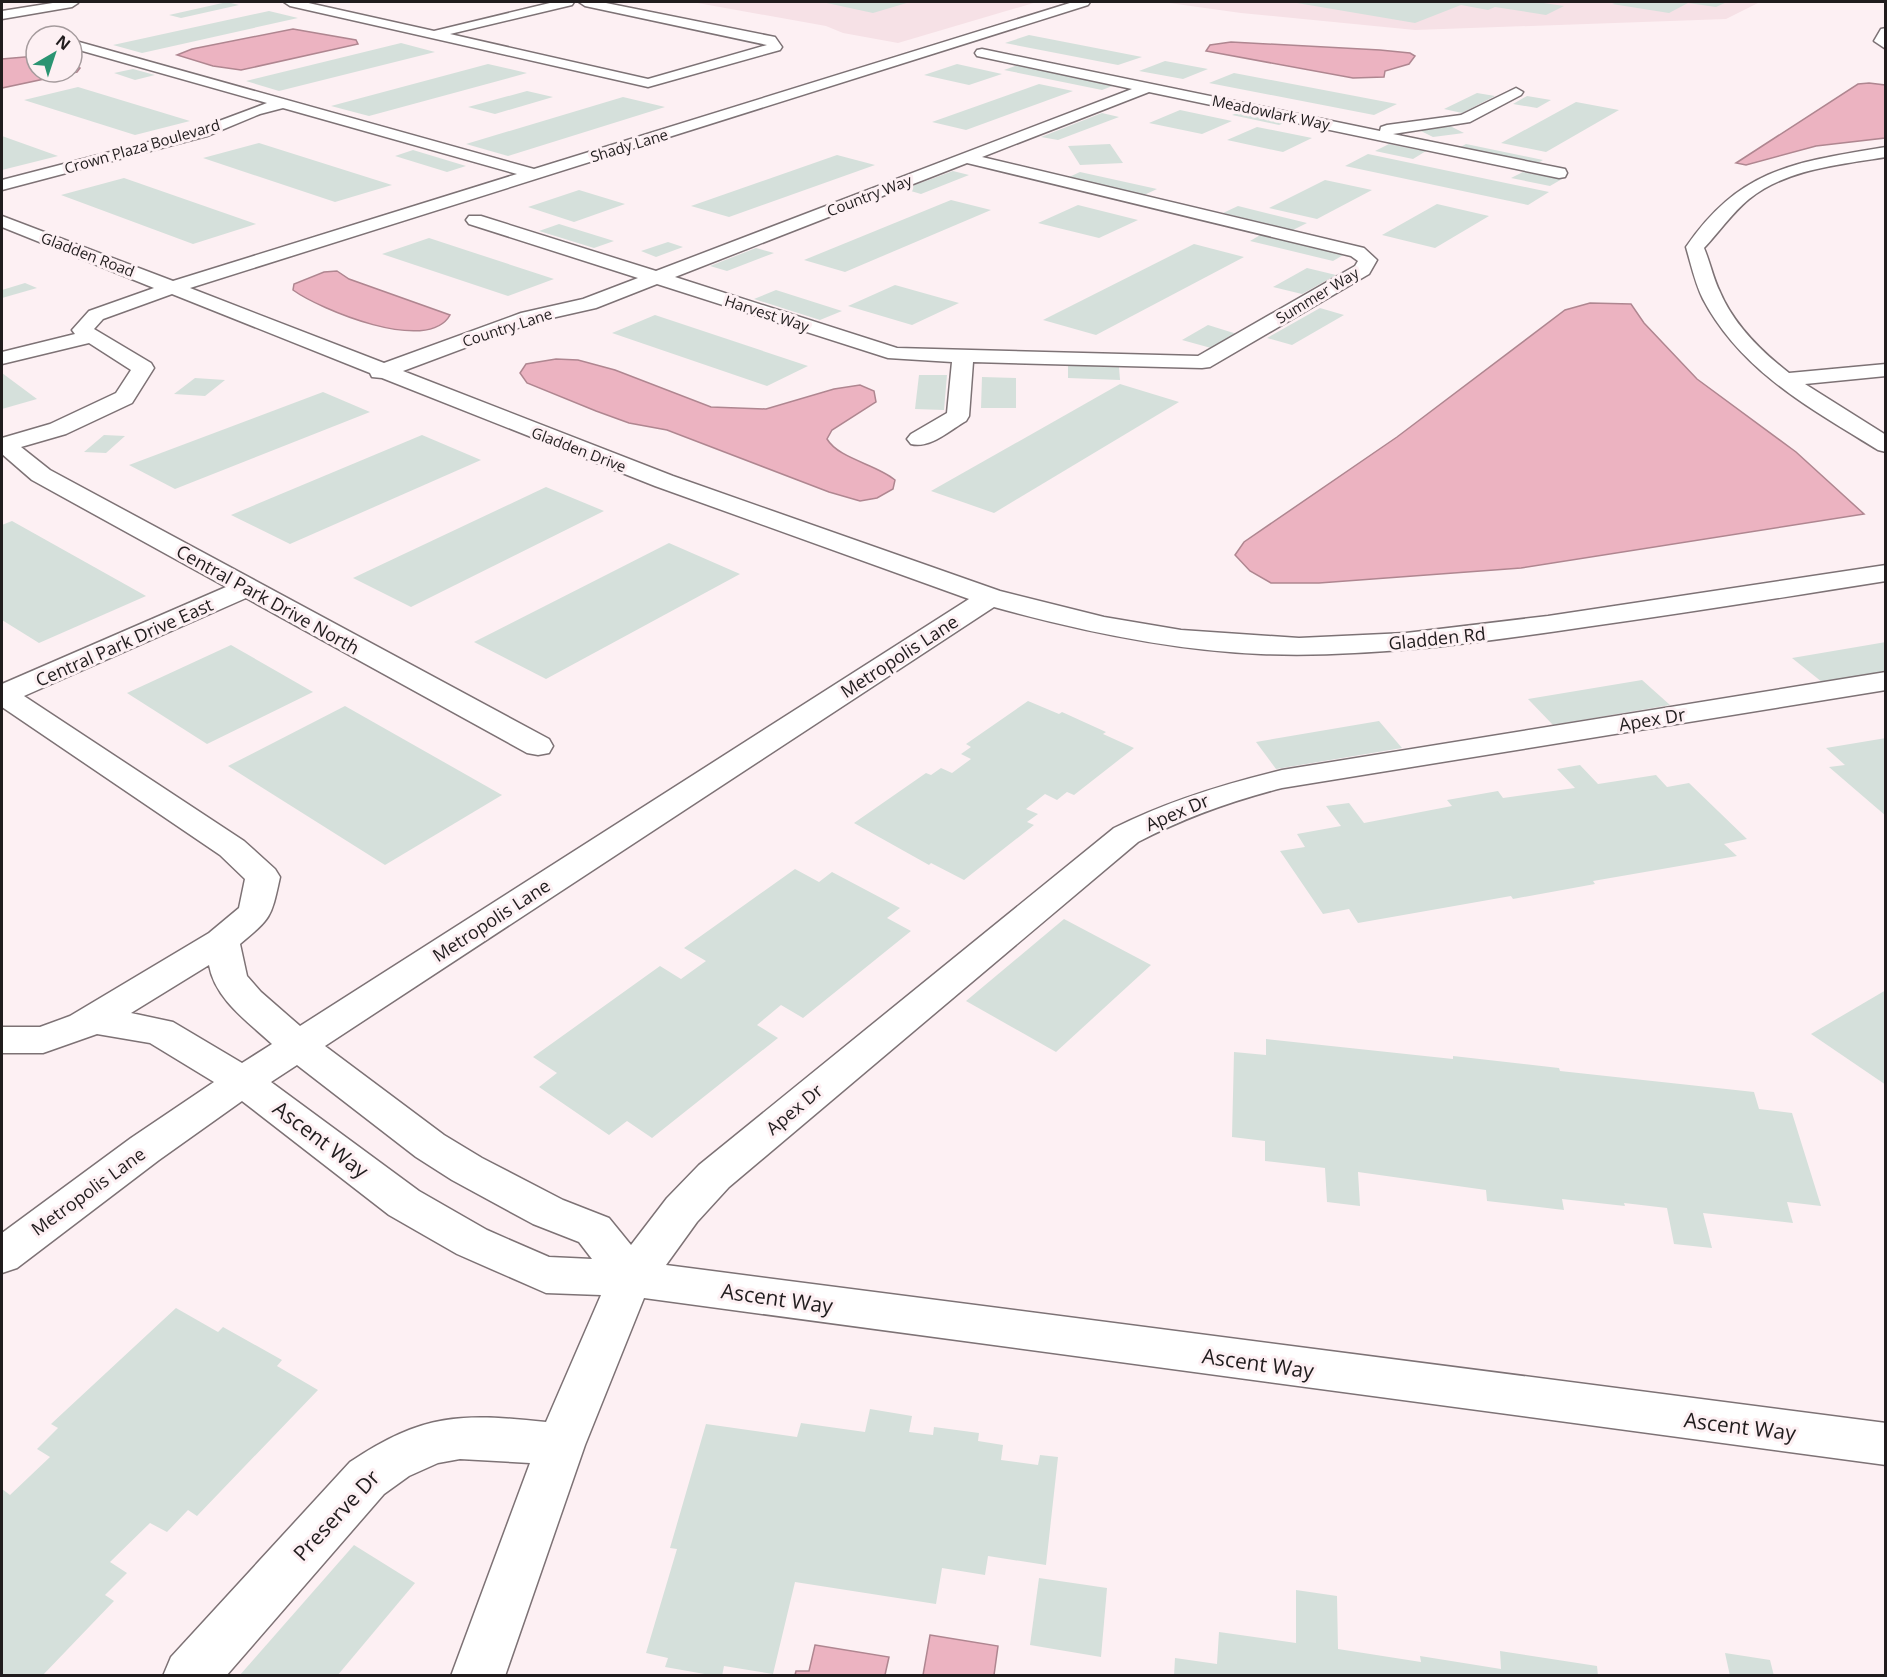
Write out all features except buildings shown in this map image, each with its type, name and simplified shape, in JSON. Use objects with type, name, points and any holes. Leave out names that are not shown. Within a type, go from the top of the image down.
[{"type":"street","points":[[2,15],[71,2]]},
{"type":"street","points":[[63,21],[71,2]]},
{"type":"street","points":[[290,2],[648,83],[775,47],[770,40],[585,2]]},
{"type":"street","points":[[433,34],[568,2]]},
{"type":"street","name":"Shady Lane","points":[[92,336],[82,330],[96,315],[174,287],[1084,2]]},
{"type":"street","points":[[346,14],[381,7]]},
{"type":"street","points":[[1886,32],[1881,41],[1886,45]]},
{"type":"street","points":[[84,47],[534,174]]},
{"type":"street","name":"Meadowlark Way","points":[[982,53],[1559,174]]},
{"type":"street","name":"Country Way","points":[[589,304],[1149,87]]},
{"type":"street","points":[[1370,133],[1465,119],[1516,92]]},
{"type":"street","name":"Crown Plaza Boulevard","points":[[2,185],[201,132],[255,111],[282,104]]},
{"type":"street","points":[[1886,152],[1798,168],[1754,189],[1742,196],[1695,247],[1712,297],[1724,319],[1745,348],[1784,380],[1886,445]]},
{"type":"street","name":"Summer Way","points":[[963,357],[1202,362],[1362,270],[1368,260],[1357,252],[965,158]]},
{"type":"street","name":"Harvest Way","points":[[475,220],[895,354],[963,357]]},
{"type":"street","name":"Gladden Road","points":[[2,221],[174,287]]},
{"type":"street","name":"Gladden Drive","points":[[174,287],[380,372],[664,482],[990,597]]},
{"type":"street","name":"Country Lane","points":[[535,336],[557,327],[589,304]]},
{"type":"street","name":"Country Lane","points":[[380,372],[528,317],[589,304]]},
{"type":"street","points":[[2,358],[92,336],[143,368],[124,398],[58,429],[3,445]]},
{"type":"street","points":[[919,439],[958,416],[963,357]]},
{"type":"street","points":[[1784,380],[1886,370]]},
{"type":"street","points":[[413,384],[446,371]]},
{"type":"street","name":"Central Park Drive North","points":[[3,445],[41,475],[538,746]]},
{"type":"street","name":"Gladden Rd","points":[[990,597],[1082,621],[1163,635],[1237,643],[1356,646],[1469,636],[1886,573]]},
{"type":"street","name":"Central Park Drive East","points":[[2,695],[246,588]]},
{"type":"street","name":"Metropolis Lane","points":[[2,1256],[145,1149],[243,1081],[990,597]]},
{"type":"street","name":"Apex Dr","points":[[632,1278],[682,1210],[714,1176],[1126,835],[1163,815],[1217,794],[1282,779],[1886,681]]},
{"type":"street","points":[[2,695],[232,848],[263,877],[255,913],[222,941],[92,1020],[43,1040],[2,1040]]},
{"type":"street","points":[[222,941],[230,980],[248,1001],[297,1045],[430,1146],[466,1169],[548,1212],[594,1230],[632,1278],[595,1359],[561,1445],[478,1676]]},
{"type":"street","name":"Ascent Way","points":[[92,1020],[160,1030],[243,1081],[404,1203],[472,1242],[546,1275],[632,1278],[1886,1444]]},
{"type":"street","name":"Preserve Dr","points":[[190,1676],[367,1478],[390,1460],[416,1447],[441,1439],[464,1436],[561,1445]]},
{"type":"shaded area","points":[[692,2],[1037,2],[898,43],[843,33],[826,26]]},
{"type":"shaded area","points":[[1162,2],[1760,2],[1726,19],[1415,30],[1241,13]]},
{"type":"shaded area","points":[[293,29],[356,40],[358,44],[241,70],[213,66],[177,55],[192,49]]},
{"type":"shaded area","points":[[1231,42],[1380,50],[1410,53],[1415,56],[1409,64],[1385,71],[1384,77],[1353,78],[1206,51],[1210,45]]},
{"type":"shaded area","points":[[24,57],[24,83],[2,88],[2,59]]},
{"type":"shaded area","points":[[1858,84],[1885,85],[1885,138],[1816,146],[1746,165],[1736,163]]},
{"type":"shaded area","points":[[337,271],[349,279],[450,315],[438,326],[420,331],[398,330],[348,317],[325,308],[293,290],[294,284],[324,272]]},
{"type":"shaded area","points":[[1590,303],[1631,304],[1644,323],[1697,379],[1796,452],[1864,514],[1521,568],[1319,583],[1271,583],[1250,571],[1235,555],[1244,542],[1397,437],[1565,310]]},
{"type":"shaded area","points":[[556,359],[578,360],[615,370],[711,407],[766,409],[834,389],[860,385],[874,391],[876,402],[832,430],[827,439],[840,452],[895,480],[893,489],[877,498],[860,501],[829,492],[667,430],[629,423],[596,411],[527,383],[520,373],[526,364]]},
{"type":"shaded area","points":[[930,1635],[998,1646],[994,1675],[923,1675]]},
{"type":"shaded area","points":[[815,1645],[889,1657],[885,1675],[795,1675],[796,1671],[809,1671]]}]
